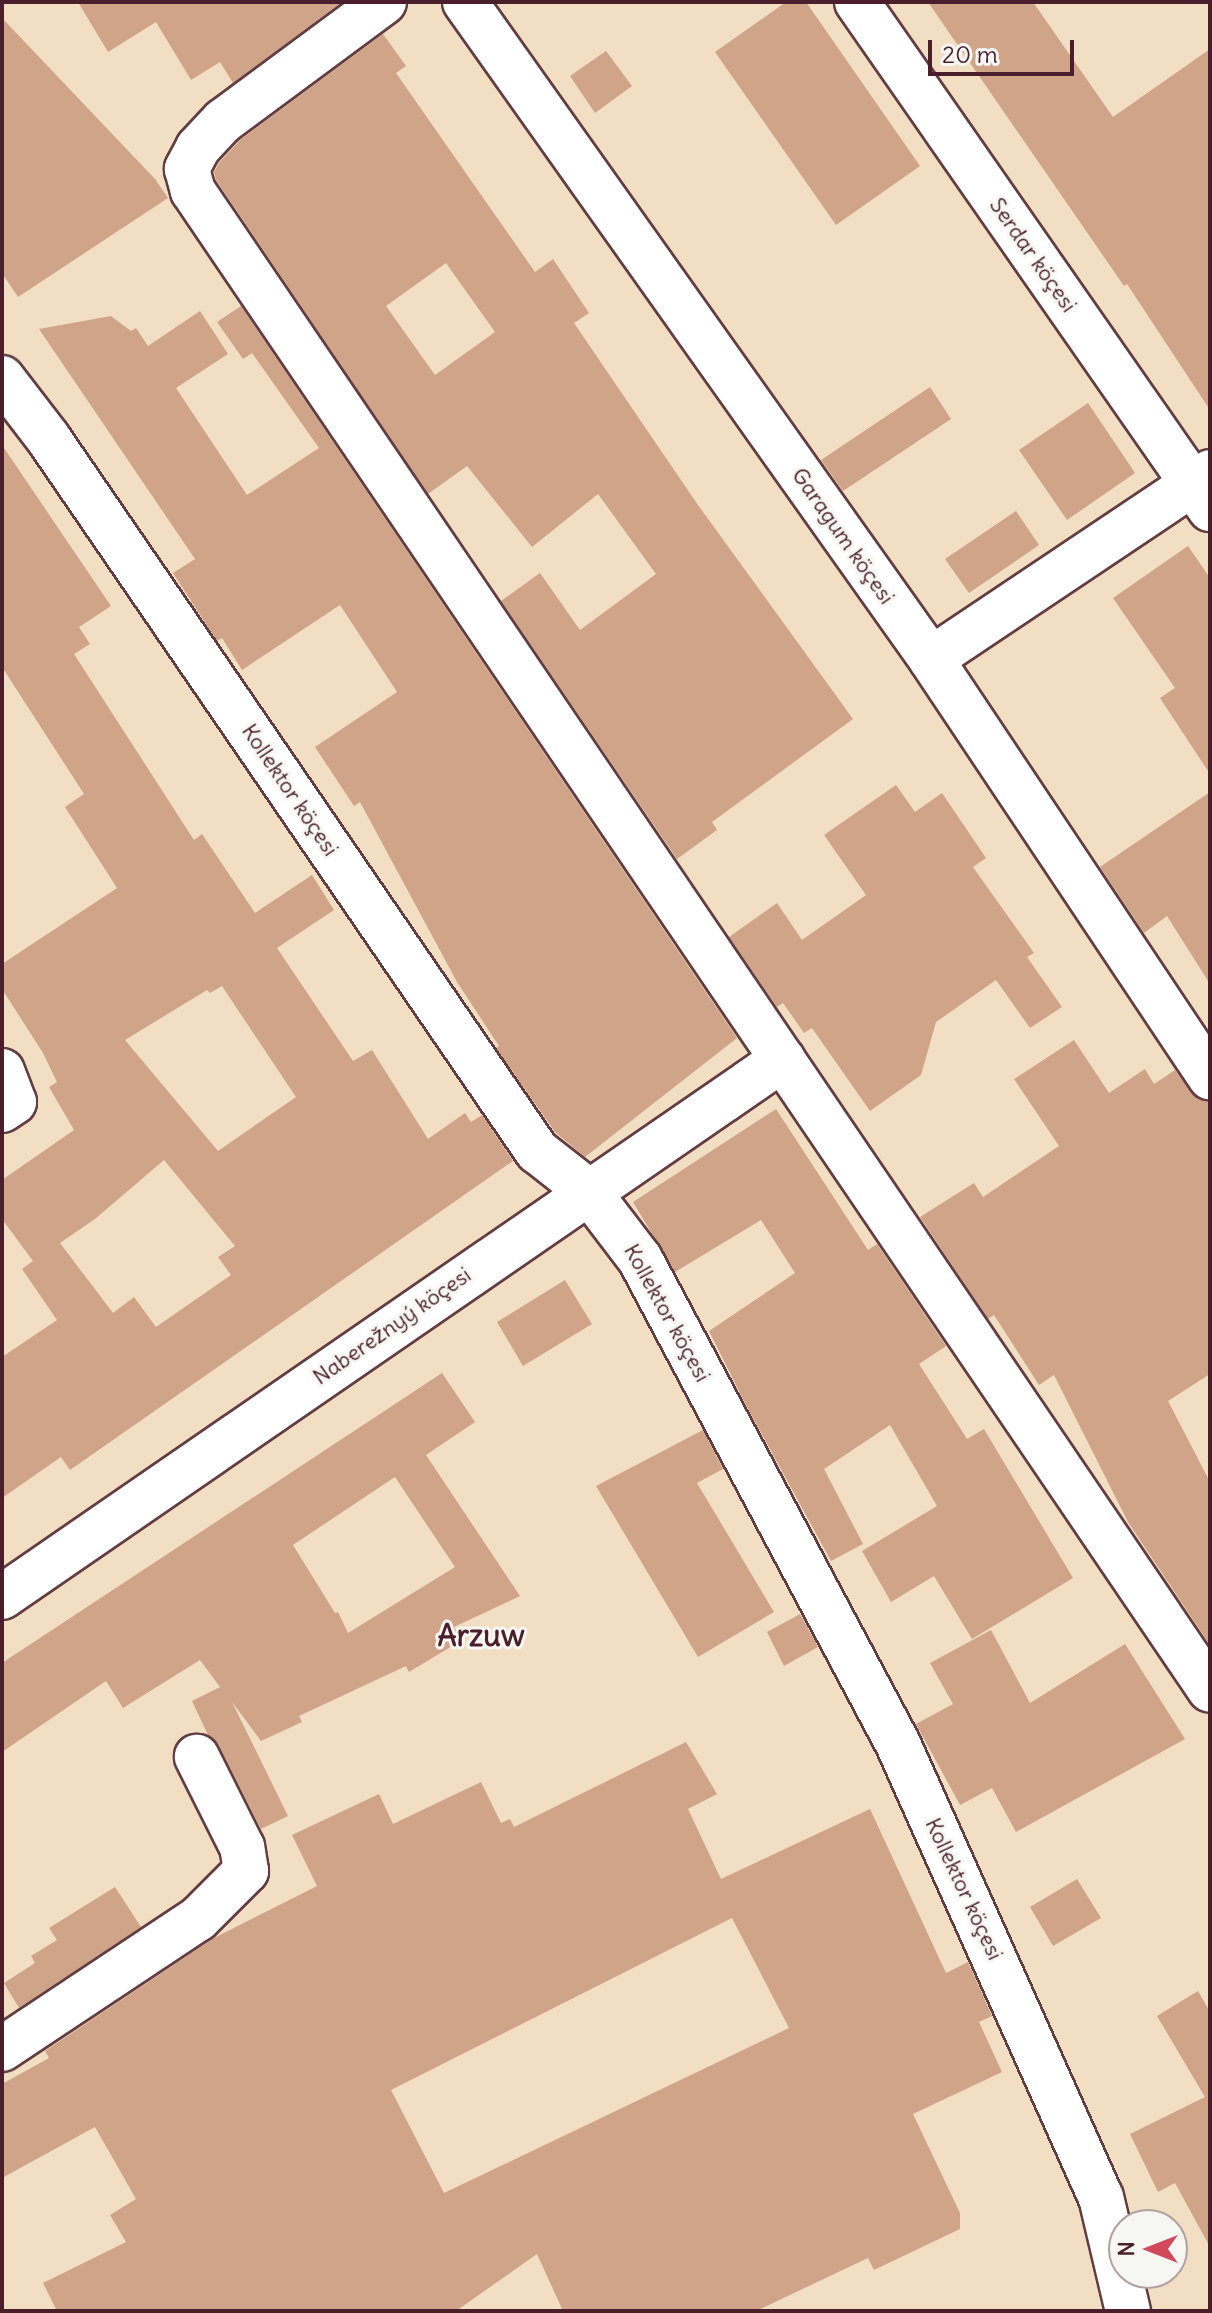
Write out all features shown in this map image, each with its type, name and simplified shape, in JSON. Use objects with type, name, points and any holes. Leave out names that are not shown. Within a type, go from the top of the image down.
[{"type":"street","points":[[384,2],[223,121],[198,148],[187,169],[193,191],[1210,1690]]},
{"type":"street","name":"Garagum köçesi","points":[[465,2],[931,659],[1210,1077]]},
{"type":"street","name":"Serdar köçesi","points":[[857,2],[1204,488]]},
{"type":"street","name":"Kollektor köçesi","points":[[2,378],[57,451],[537,1151],[588,1191],[640,1259],[898,1744],[1101,2197],[1128,2311]]},
{"type":"street","points":[[931,659],[1204,488]]},
{"type":"street","name":"Naberežnyý köçesi","points":[[2,1597],[783,1059]]},
{"type":"street","points":[[2,1071],[14,1102],[2,1110]]},
{"type":"street","points":[[2,2049],[198,1919],[246,1871],[242,1847],[197,1757]]},
{"type":"building","points":[[78,2],[342,2],[233,83],[220,62],[191,80],[156,22],[108,52]]},
{"type":"building","points":[[786,2],[806,2],[920,166],[836,225],[715,52]]},
{"type":"building","points":[[928,2],[1033,2],[1113,117],[1210,49],[1210,410],[1127,284],[1124,286]]},
{"type":"building","points":[[2,18],[155,179],[168,198],[18,297],[2,273]]},
{"type":"building","points":[[383,34],[406,66],[396,73],[535,272],[553,259],[589,313],[574,323],[698,505],[853,719],[712,822],[717,830],[677,859],[501,601],[540,573],[580,630],[656,574],[598,494],[532,547],[467,466],[428,494],[216,180],[214,172],[219,163],[240,140]],"holes":[[[446,263],[495,332],[435,375],[386,306]]]},
{"type":"building","points":[[606,51],[632,86],[595,113],[570,76]]},
{"type":"building","points":[[241,306],[737,1038],[585,1157],[555,1132],[496,1048],[499,1046],[457,982],[360,802],[354,806],[315,747],[397,692],[340,605],[242,670],[222,638],[217,641],[173,573],[195,559],[39,329],[111,316],[131,331],[136,328],[148,346],[200,311],[228,354],[176,388],[247,495],[319,448],[252,353],[243,359],[217,322]]},
{"type":"building","points":[[930,387],[951,419],[843,491],[821,460]]},
{"type":"building","points":[[1088,403],[1135,473],[1067,520],[1019,450]]},
{"type":"building","points":[[2,445],[111,606],[79,627],[90,644],[74,654],[194,840],[202,834],[255,913],[312,875],[334,910],[277,948],[353,1061],[372,1050],[428,1139],[465,1113],[471,1122],[482,1115],[513,1161],[70,1470],[61,1457],[2,1498],[2,1357],[57,1320],[22,1269],[33,1261],[2,1219],[2,1180],[74,1130],[49,1087],[57,1082],[43,1053],[2,989],[2,964],[117,888],[65,807],[84,794],[2,667]],"holes":[[[222,986],[296,1097],[218,1151],[125,1040],[207,990],[210,993]],[[164,1160],[235,1246],[218,1257],[231,1275],[156,1327],[134,1297],[113,1313],[60,1243],[95,1219]]]},
{"type":"building","points":[[1016,511],[1039,545],[969,593],[945,559]]},
{"type":"building","points":[[1188,546],[1210,578],[1210,774],[1160,698],[1175,688],[1113,598]]},
{"type":"building","points":[[896,785],[915,812],[942,793],[986,858],[973,867],[1034,953],[1027,957],[1062,1007],[1030,1028],[996,980],[936,1022],[921,1075],[870,1111],[812,1028],[804,1033],[783,1003],[777,1007],[729,937],[777,903],[802,940],[866,895],[824,835]]},
{"type":"building","points":[[1210,792],[1210,984],[1167,916],[1144,933],[1100,867]]},
{"type":"building","points":[[1074,1040],[1109,1093],[1145,1069],[1154,1084],[1175,1070],[1198,1099],[1210,1102],[1210,1374],[1168,1401],[1210,1482],[1210,1645],[1128,1522],[1054,1375],[1039,1385],[994,1315],[988,1319],[920,1217],[974,1183],[983,1197],[1059,1146],[1014,1079]]},
{"type":"building","points":[[776,1109],[868,1250],[877,1244],[946,1346],[919,1364],[967,1439],[984,1429],[1073,1578],[972,1639],[934,1576],[891,1602],[862,1551],[937,1506],[890,1425],[824,1469],[863,1544],[831,1561],[747,1407],[709,1331],[795,1273],[761,1220],[675,1272],[633,1202]]},
{"type":"building","points":[[565,1280],[592,1324],[523,1366],[497,1322]]},
{"type":"building","points":[[442,1373],[475,1422],[426,1455],[520,1596],[454,1627],[462,1640],[409,1672],[406,1666],[299,1716],[302,1722],[261,1741],[232,1702],[288,1816],[261,1829],[219,1746],[208,1735],[192,1701],[220,1687],[200,1660],[123,1708],[106,1681],[2,1752],[2,1663]],"holes":[[[395,1477],[455,1567],[348,1633],[338,1612],[335,1613],[293,1545]]]},
{"type":"building","points":[[703,1430],[723,1469],[697,1483],[774,1612],[698,1657],[596,1486]]},
{"type":"building","points":[[800,1614],[818,1647],[784,1666],[767,1632]]},
{"type":"building","points":[[991,1630],[1030,1703],[1125,1644],[1185,1739],[1016,1832],[992,1788],[960,1805],[916,1724],[953,1704],[930,1663]]},
{"type":"building","points":[[686,1742],[717,1794],[688,1809],[721,1879],[870,1809],[946,1973],[968,1962],[992,2016],[979,2022],[1002,2072],[913,2114],[960,2213],[960,2229],[874,2270],[868,2258],[756,2311],[563,2311],[537,2254],[456,2311],[57,2311],[43,2283],[126,2242],[110,2215],[136,2199],[95,2127],[2,2178],[2,2084],[49,2058],[45,2051],[214,1938],[317,1886],[292,1835],[379,1794],[393,1824],[481,1782],[501,1823],[510,1819],[514,1827]],"holes":[[[732,1918],[789,2028],[444,2193],[391,2090]]]},
{"type":"building","points":[[1077,1879],[1101,1918],[1053,1946],[1030,1907]]},
{"type":"building","points":[[115,1887],[141,1927],[19,2008],[4,1983],[35,1963],[31,1956],[57,1940],[49,1928]]},
{"type":"building","points":[[1198,1991],[1210,2012],[1210,2247],[1175,2183],[1158,2192],[1130,2134],[1205,2097],[1157,2016]]},
{"type":"district","name":"Arzuw","points":[[481,1635]]}]
